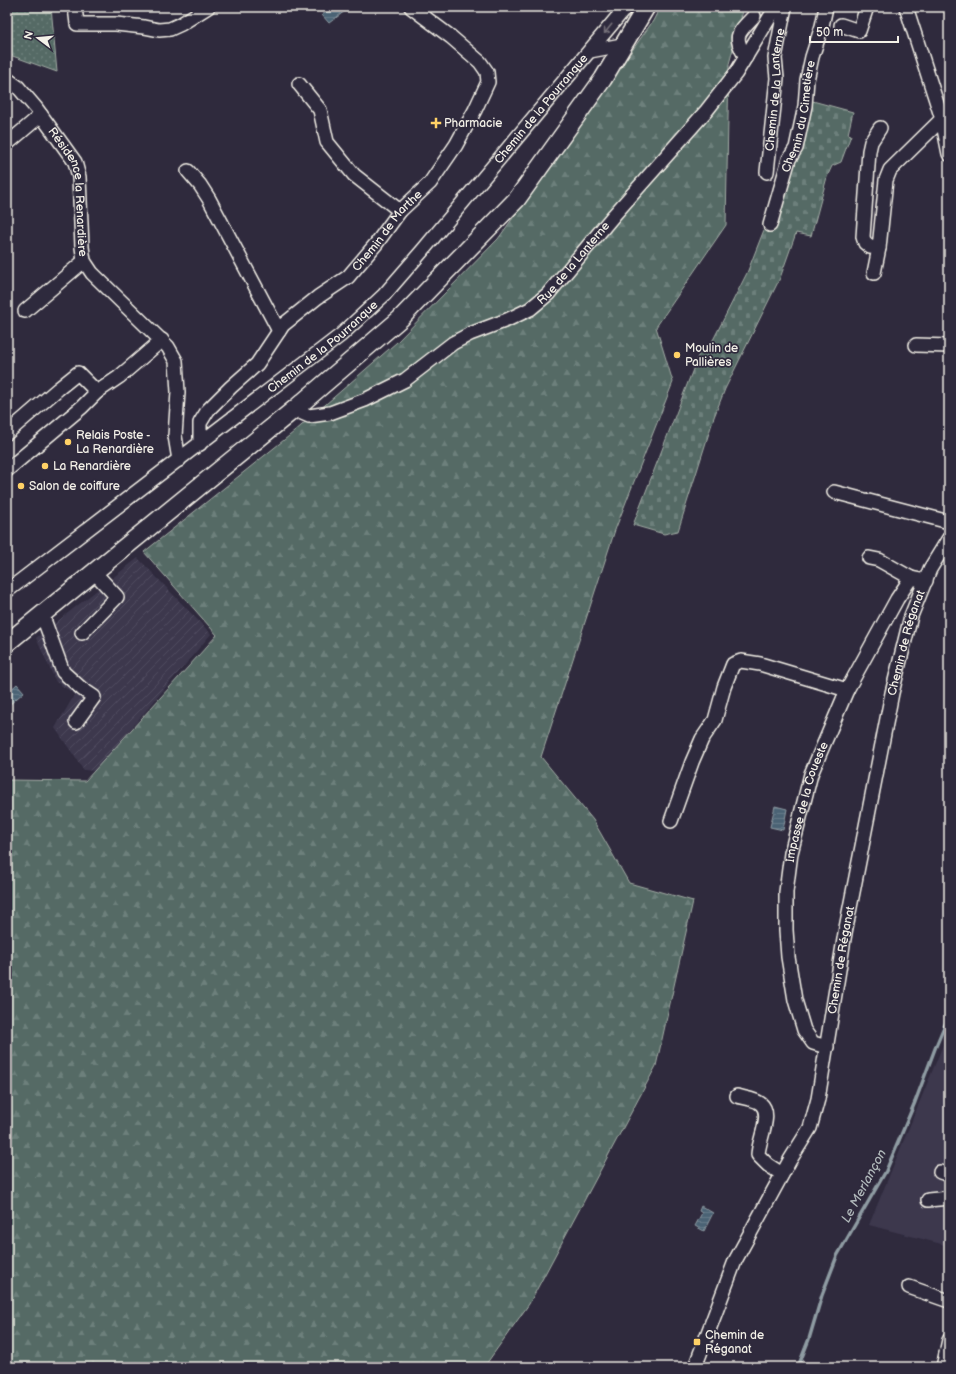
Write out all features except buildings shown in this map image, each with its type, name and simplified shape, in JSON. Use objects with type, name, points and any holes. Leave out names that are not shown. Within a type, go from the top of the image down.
[{"type":"main road","points":[[7,643],[297,407],[400,318],[485,233],[522,193],[603,79],[646,7]]},
{"type":"street","points":[[75,7],[77,24],[130,25],[159,30],[170,29],[181,24],[208,7]]},
{"type":"street","name":"Chemin de Marthe","points":[[200,444],[200,423],[208,410],[257,364],[283,325],[348,277],[376,244],[400,211],[430,183],[456,145],[475,110],[488,82],[487,72],[480,62],[451,37],[411,7]]},
{"type":"street","name":"Chemin de la Pourranque","points":[[7,591],[341,335],[384,294],[423,250],[626,7]]},
{"type":"street","name":"Rue de la Lanterne","points":[[297,407],[302,413],[309,416],[330,413],[365,400],[405,380],[453,343],[470,334],[508,320],[530,309],[548,294],[614,215],[707,110],[736,73],[776,7]]},
{"type":"street","name":"Chemin de la Lanterne","points":[[767,172],[777,78],[775,58],[784,7]]},
{"type":"street","name":"Chemin du Cimetière","points":[[770,225],[789,159],[796,148],[805,106],[807,80],[826,7]]},
{"type":"street","points":[[841,25],[859,31],[867,7]]},
{"type":"street","points":[[906,7],[942,119],[949,154]]},
{"type":"street","points":[[746,57],[740,48],[738,34],[755,12],[766,24]]},
{"type":"street","name":"Chemin de la Pourranque","points":[[590,51],[622,45]]},
{"type":"street","name":"Résidence la Renardière","points":[[7,79],[18,87],[41,115],[75,162],[79,177],[84,261],[92,273],[162,340],[168,347],[176,362],[178,392],[175,436],[179,460]]},
{"type":"street","points":[[299,84],[320,110],[327,142],[354,175],[400,211]]},
{"type":"street","points":[[7,144],[41,115]]},
{"type":"street","points":[[874,273],[879,248],[886,180],[890,170],[942,119]]},
{"type":"street","points":[[879,248],[870,247],[865,243],[863,237],[869,151],[871,142],[880,128]]},
{"type":"street","points":[[188,171],[209,199],[279,332]]},
{"type":"street","points":[[25,311],[84,261]]},
{"type":"street","points":[[7,470],[82,407],[97,392],[119,377],[162,340]]},
{"type":"street","points":[[916,345],[949,346]]},
{"type":"street","points":[[7,433],[78,373],[97,392]]},
{"type":"street","points":[[834,492],[949,522]]},
{"type":"street","name":"Chemin de Réganat","points":[[695,1367],[735,1261],[782,1174],[810,1128],[818,1099],[845,933],[892,693],[911,616],[930,570],[949,538]]},
{"type":"street","points":[[869,558],[879,560],[912,578],[926,581]]},
{"type":"street","points":[[82,633],[117,596],[94,572]]},
{"type":"street","name":"Impasse de la Coueste","points":[[827,1047],[813,1042],[804,1030],[795,1000],[788,957],[786,930],[786,892],[791,853],[812,774],[847,690],[897,599],[912,578]]},
{"type":"street","points":[[42,614],[63,672],[82,689],[94,697],[76,722]]},
{"type":"street","points":[[671,821],[692,762],[702,739],[716,720],[724,687],[733,664],[741,661],[760,664],[847,690]]},
{"type":"street","points":[[737,1096],[760,1103],[766,1110],[765,1124],[758,1148],[758,1155],[768,1165],[782,1174]]},
{"type":"street","points":[[928,1200],[949,1198]]},
{"type":"street","points":[[909,1287],[949,1301]]},
{"type":"street","points":[[943,1367],[949,1340]]},
{"type":"shaded area","points":[[138,558],[211,634],[95,771],[84,770],[55,728],[75,694],[56,682],[36,638]]},
{"type":"shaded area","points":[[943,1045],[949,1045],[949,1246],[869,1225]]},
{"type":"green space","points":[[7,7],[51,7],[57,72],[7,54]]},
{"type":"green space","points":[[660,7],[744,7],[729,64],[726,225],[656,327],[673,382],[615,530],[541,757],[593,820],[629,883],[693,901],[656,1066],[529,1304],[484,1367],[7,1367],[7,780],[85,781],[217,635],[144,552],[294,432],[397,342],[498,239],[653,21]]},
{"type":"green space","points":[[809,100],[853,112],[848,134],[851,135],[841,162],[832,166],[827,177],[811,236],[796,233],[780,278],[725,389],[714,417],[678,531],[664,534],[633,525],[702,346],[709,348],[747,273],[792,159],[798,160],[809,108]]},
{"type":"water","points":[[333,7],[341,7],[345,11],[329,23],[322,15]]},
{"type":"water","points":[[17,684],[24,692],[8,706],[7,693]]},
{"type":"water","points":[[775,806],[787,809],[783,830],[770,827]]},
{"type":"water","points":[[701,1206],[713,1213],[704,1231],[695,1226],[702,1213],[699,1211]]},
{"type":"waterway","name":"Le Merlançon","points":[[798,1367],[809,1339],[822,1295],[837,1256],[886,1171],[949,1015]]},
{"type":"place","name":"Pharmacie","points":[[436,123]]},
{"type":"place","name":"Moulin de Pallières","points":[[677,355]]},
{"type":"place","name":"Relais Poste - La Renardière","points":[[68,442]]},
{"type":"place","name":"La Renardière","points":[[45,466]]},
{"type":"place","name":"Salon de coiffure","points":[[21,486]]},
{"type":"place","name":"Chemin de Réganat","points":[[697,1342]]}]
